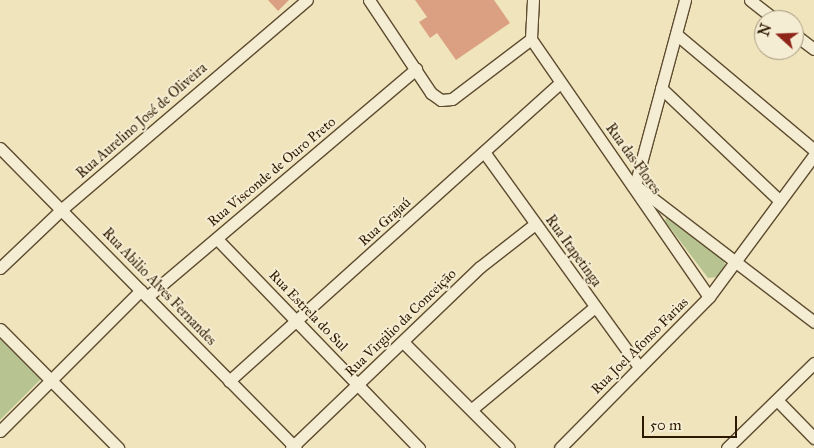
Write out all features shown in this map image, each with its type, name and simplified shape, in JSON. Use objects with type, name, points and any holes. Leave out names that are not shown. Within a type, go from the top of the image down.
[{"type":"street","name":"Rua Aurelino José de Oliveira","points":[[0,268],[62,210],[307,0]]},
{"type":"street","points":[[368,0],[431,93],[441,100],[448,101],[531,39],[533,0]]},
{"type":"street","points":[[685,0],[635,185],[736,260],[814,322]]},
{"type":"street","points":[[750,0],[763,10]]},
{"type":"street","points":[[676,34],[814,150]]},
{"type":"street","name":"Rua das Flores","points":[[531,39],[560,84],[635,185],[709,297]]},
{"type":"street","points":[[804,42],[814,50]]},
{"type":"street","name":"Rua Visconde de Ouro Preto","points":[[0,431],[50,380],[144,294],[216,239],[416,69]]},
{"type":"street","name":"Rua Grajaú","points":[[229,381],[560,84]]},
{"type":"street","points":[[661,88],[780,200]]},
{"type":"street","name":"Rua Abilio Alves Fernandes","points":[[0,148],[293,447]]},
{"type":"street","name":"Rua Itapetinga","points":[[484,152],[638,367]]},
{"type":"street","name":"Rua Joel Afonso Farias","points":[[560,448],[709,297],[780,200],[810,168],[814,155]]},
{"type":"street","name":"Rua Virgilio da Conceição","points":[[293,447],[404,343],[480,267],[535,224]]},
{"type":"street","name":"Rua Estrela do Sul","points":[[216,239],[419,448]]},
{"type":"street","points":[[472,409],[595,307]]},
{"type":"street","points":[[0,329],[118,448]]},
{"type":"street","points":[[404,343],[509,448]]},
{"type":"street","points":[[727,448],[814,363]]},
{"type":"street","points":[[777,400],[814,438]]},
{"type":"green space","points":[[666,217],[724,257],[725,268],[717,277],[708,278],[665,221]]},
{"type":"green space","points":[[0,330],[45,375],[0,420]]},
{"type":"building","points":[[268,0],[289,0],[278,11]]},
{"type":"building","points":[[415,0],[494,0],[510,23],[456,60],[437,33],[430,38],[419,22],[427,17]]}]
